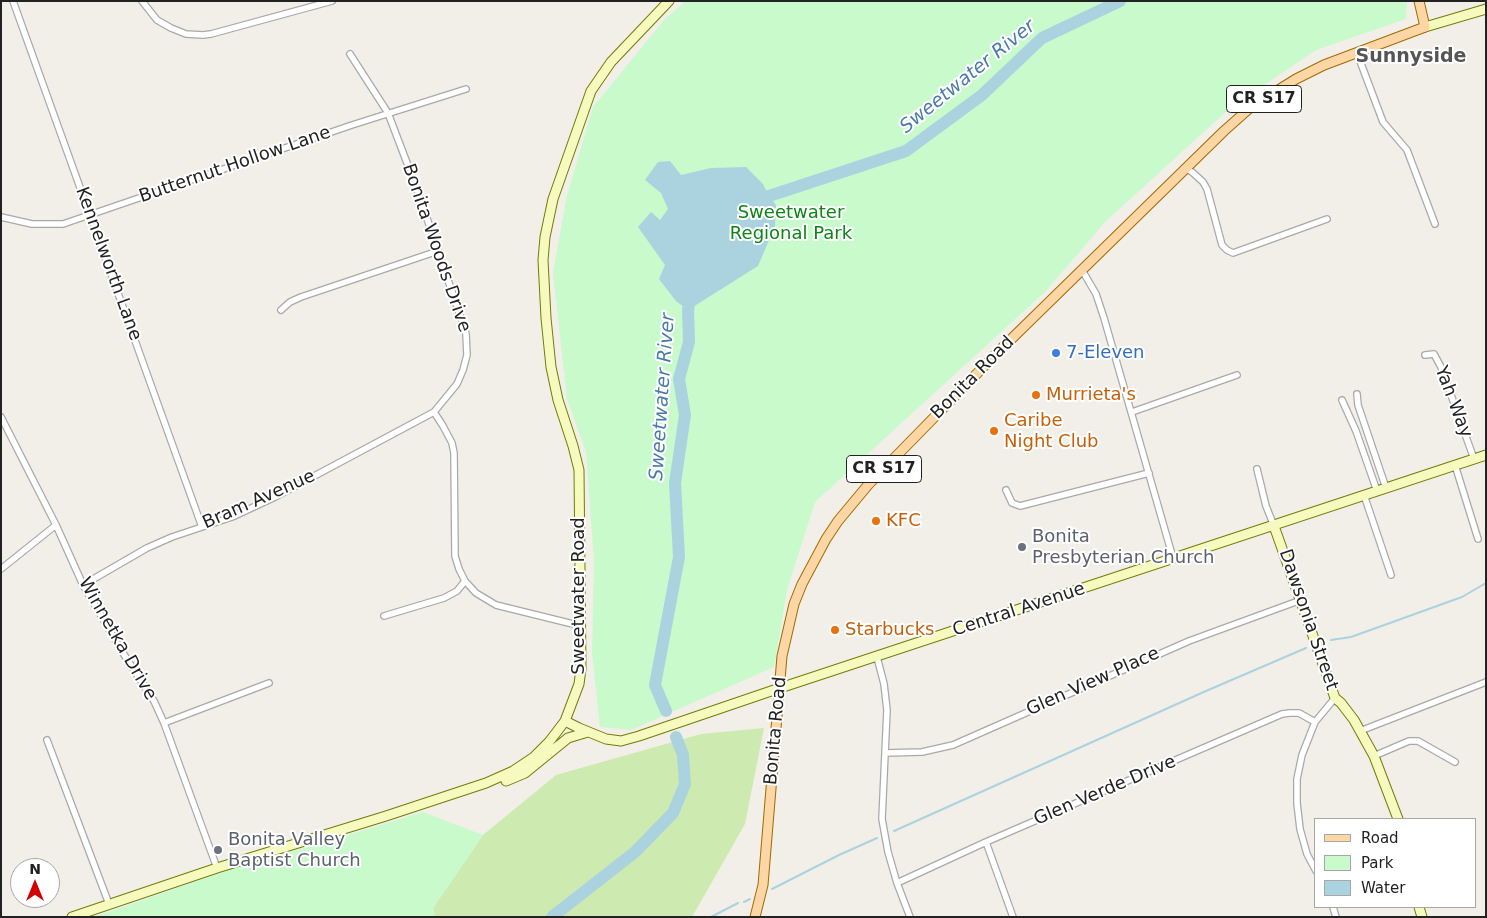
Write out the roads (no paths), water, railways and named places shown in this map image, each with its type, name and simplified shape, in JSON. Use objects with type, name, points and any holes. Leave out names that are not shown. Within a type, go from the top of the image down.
[{"type":"main road","name":"Sweetwater Road","points":[[72,917],[217,868],[486,783],[513,772],[534,758],[566,721],[579,684],[581,626],[579,470],[558,400],[551,367],[543,260],[545,237],[553,199],[591,91],[611,62],[669,1]]},
{"type":"main road","points":[[1420,3],[1425,27],[1486,10]]},
{"type":"main road","name":"Bonita Road","points":[[756,917],[763,885],[782,656],[794,604],[812,566],[838,521],[868,485],[997,353],[1153,199],[1251,107],[1296,79],[1324,66],[1425,27]]},
{"type":"main road","name":"Central Avenue","points":[[566,721],[606,739],[621,740],[654,732],[780,688],[1486,455]]},
{"type":"main road","name":"Dawsonia Street","points":[[1274,526],[1336,698],[1354,720],[1374,756],[1398,818]]},
{"type":"main road","points":[[486,783],[496,785],[525,773],[562,742],[588,732]]},
{"type":"street","name":"Kennelworth Lane","points":[[13,1],[202,527]]},
{"type":"street","points":[[142,1],[157,20],[171,28],[186,34],[203,35],[328,2]]},
{"type":"street","points":[[1357,53],[1383,122],[1407,150],[1435,224]]},
{"type":"street","name":"Bonita Woods Drive","points":[[350,54],[388,114],[418,192],[466,334],[467,348],[463,370],[451,393],[434,412]]},
{"type":"street","name":"Butternut Hollow Lane","points":[[1,217],[32,224],[63,224],[466,89]]},
{"type":"street","points":[[1186,169],[1203,182],[1207,189],[1222,245],[1227,250],[1233,252],[1326,219]]},
{"type":"street","points":[[281,310],[290,302],[301,297],[438,252]]},
{"type":"street","points":[[1082,270],[1096,294],[1132,412],[1173,558]]},
{"type":"street","name":"Yah Way","points":[[1425,355],[1434,354],[1441,366],[1474,459]]},
{"type":"street","points":[[1132,412],[1237,375]]},
{"type":"street","points":[[1357,394],[1358,405],[1382,489]]},
{"type":"street","points":[[1342,400],[1382,489]]},
{"type":"street","points":[[434,412],[448,434],[454,453],[455,556],[459,569],[466,581],[476,593],[496,604],[581,626]]},
{"type":"street","name":"Bram Avenue","points":[[83,584],[147,548],[172,537],[232,517],[275,497],[434,412]]},
{"type":"street","name":"Winnetka Drive","points":[[1,417],[56,525],[83,584],[123,653],[151,696],[164,723],[217,868]]},
{"type":"street","points":[[1455,465],[1478,539]]},
{"type":"street","points":[[1257,469],[1266,506],[1274,526]]},
{"type":"street","points":[[1006,490],[1012,503],[1020,506],[1149,473]]},
{"type":"street","points":[[1364,495],[1391,575]]},
{"type":"street","points":[[1,569],[56,525]]},
{"type":"street","points":[[384,616],[444,598],[457,591],[466,581]]},
{"type":"street","name":"Glen View Place","points":[[885,753],[922,752],[953,744],[1189,641],[1300,600]]},
{"type":"street","points":[[877,657],[884,684],[886,704],[882,819],[886,844],[910,917]]},
{"type":"street","points":[[1360,731],[1486,682]]},
{"type":"street","points":[[164,723],[269,683]]},
{"type":"street","points":[[1314,867],[1303,842],[1298,816],[1298,779],[1302,755],[1315,722],[1336,698]]},
{"type":"street","name":"Glen Verde Drive","points":[[898,883],[986,842],[1282,714],[1299,714],[1315,722]]},
{"type":"street","points":[[47,740],[109,904]]},
{"type":"street","points":[[1374,756],[1409,741],[1418,741],[1455,762]]},
{"type":"street","points":[[986,842],[1013,917]]},
{"type":"water","points":[[670,161],[681,175],[711,168],[746,167],[763,184],[776,205],[775,226],[758,266],[688,310],[676,301],[659,279],[665,265],[638,227],[651,212],[660,220],[668,209],[661,193],[645,180],[658,162]]},
{"type":"waterway","name":"Sweetwater River","points":[[754,206],[769,196],[906,151],[982,95],[1042,38],[1120,1]]},
{"type":"waterway","name":"Sweetwater River","points":[[666,711],[655,685],[679,557],[675,483],[685,415],[679,379],[689,342],[688,310],[691,294]]},
{"type":"waterway","points":[[1331,640],[1351,637],[1462,597],[1486,583]]},
{"type":"waterway","points":[[894,831],[1306,648]]},
{"type":"waterway","name":"Sweetwater River","points":[[552,917],[635,852],[673,813],[685,784],[683,755],[676,737]]},
{"type":"waterway","points":[[772,889],[877,838]]},
{"type":"waterway","points":[[744,902],[750,899]]},
{"type":"waterway","points":[[711,917],[738,903]]},
{"type":"place","name":"7-Eleven","points":[[1056,353]]},
{"type":"place","name":"Murrieta's","points":[[1036,395]]},
{"type":"place","name":"Caribe Night Club","points":[[994,431]]},
{"type":"place","name":"KFC","points":[[876,521]]},
{"type":"place","name":"Bonita Presbyterian Church","points":[[1022,547]]},
{"type":"place","name":"Starbucks","points":[[835,630]]},
{"type":"place","name":"Bonita Valley Baptist Church","points":[[218,850]]},
{"type":"district","name":"Sunnyside","points":[[1411,57]]},
{"type":"park label","name":"Sweetwater Regional Park","points":[[791,223]]}]
